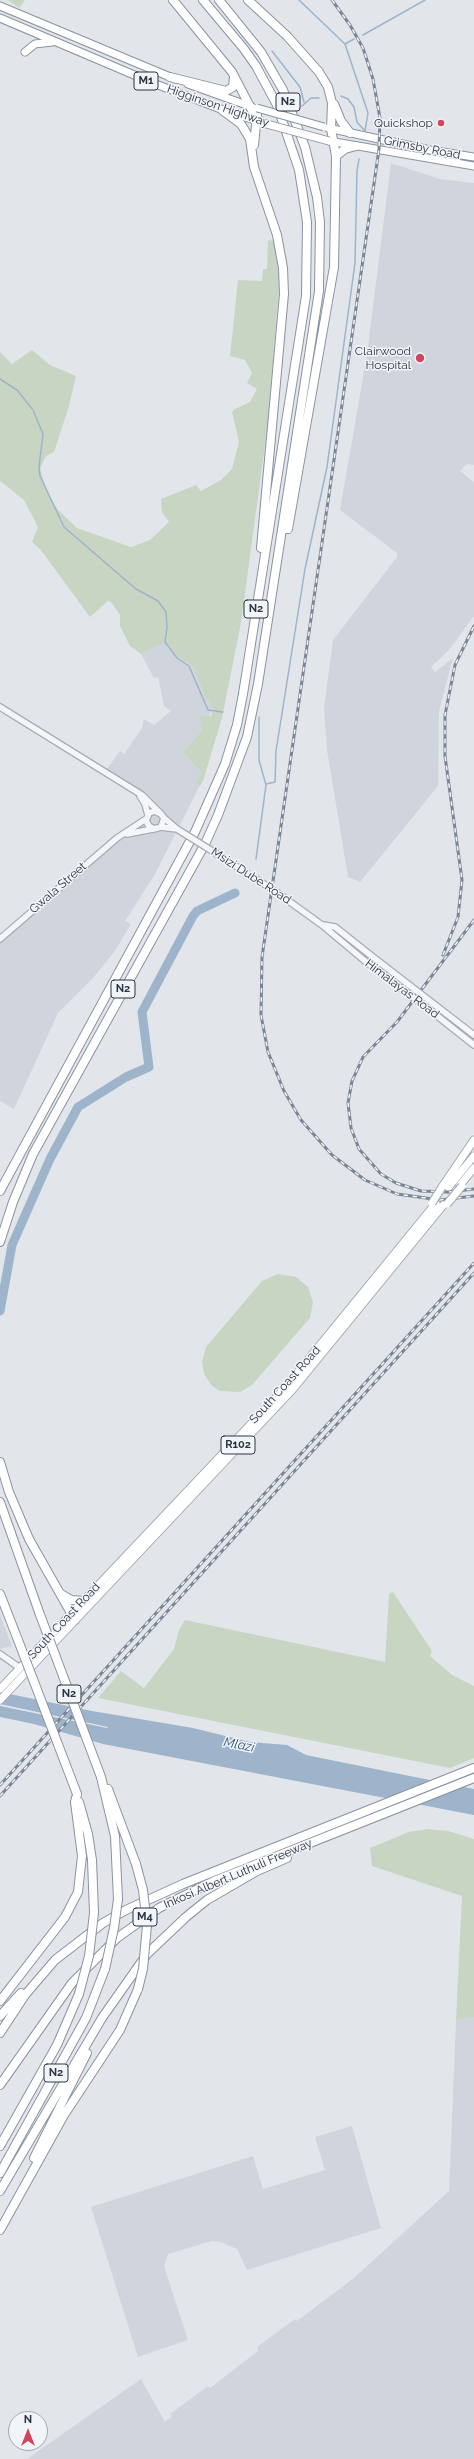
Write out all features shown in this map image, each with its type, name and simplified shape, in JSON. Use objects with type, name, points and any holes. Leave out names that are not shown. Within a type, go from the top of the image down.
[{"type":"highway","points":[[173,0],[234,75],[256,108],[258,120],[253,159]]},
{"type":"highway","name":"N2","points":[[0,1191],[18,1154],[182,859],[205,812],[225,764],[237,725],[306,296],[307,222],[299,170],[277,105],[260,73],[244,49],[203,0]]},
{"type":"highway","name":"N2","points":[[0,1242],[17,1190],[33,1154],[205,844],[228,792],[253,712],[319,291],[320,222],[317,197],[305,147],[283,90],[261,52],[219,0]]},
{"type":"highway","points":[[248,0],[287,36],[319,72],[341,121],[350,133]]},
{"type":"highway","points":[[170,77],[226,91],[233,87],[234,75]]},
{"type":"highway","points":[[273,590],[281,566],[334,267],[336,156],[328,128],[331,97]]},
{"type":"highway","points":[[222,110],[236,119],[246,130],[250,139],[258,182],[280,245],[284,287],[253,627]]},
{"type":"highway","points":[[336,156],[345,149],[356,146]]},
{"type":"highway","points":[[0,1462],[16,1512],[58,1592],[73,1617]]},
{"type":"highway","name":"N2","points":[[0,1502],[100,1777],[115,1836],[118,1899],[114,1928],[105,1969],[86,2018],[0,2173]]},
{"type":"highway","points":[[58,1592],[69,1600],[84,1601]]},
{"type":"highway","name":"N2","points":[[0,1594],[77,1794],[88,1834],[92,1860],[94,1913],[89,1956],[79,1994],[57,2045],[0,2146]]},
{"type":"highway","name":"Inkosi Albert Luthuli Freeway","points":[[0,2033],[10,2015],[41,1975],[70,1947],[103,1923],[126,1910],[183,1884],[474,1768]]},
{"type":"highway","points":[[0,2230],[64,2115],[120,2030],[138,1989],[143,1969],[147,1926],[143,1890],[136,1864],[112,1797],[100,1777]]},
{"type":"highway","name":"Inkosi Albert Luthuli Freeway","points":[[0,2085],[72,1983],[135,1924],[159,1908],[186,1894],[474,1778]]},
{"type":"highway","points":[[0,2001],[65,1917],[78,1892],[82,1860],[75,1802],[77,1794]]},
{"type":"highway","points":[[0,2191],[92,2034],[147,1954],[186,1917],[207,1900],[257,1871],[327,1840],[349,1828]]},
{"type":"highway","points":[[0,2016],[26,1988],[41,1975]]},
{"type":"highway","points":[[0,2225],[89,2050],[92,2034]]},
{"type":"main road","name":"Higginson Highway","points":[[0,6],[170,77],[256,108],[328,128]]},
{"type":"main road","name":"Higginson Highway","points":[[0,18],[54,42],[222,110],[332,141]]},
{"type":"main road","points":[[25,52],[35,44],[54,42]]},
{"type":"main road","name":"Grimsby Road","points":[[328,128],[474,157]]},
{"type":"main road","name":"Grimsby Road","points":[[332,141],[474,166]]},
{"type":"main road","points":[[440,1204],[445,1188],[474,1140]]},
{"type":"main road","points":[[445,1188],[474,1156]]},
{"type":"main road","name":"South Coast Road","points":[[0,1689],[17,1677],[20,1668],[73,1617],[84,1601],[285,1388],[420,1223],[461,1186],[474,1168]]},
{"type":"main road","points":[[461,1186],[474,1174]]},
{"type":"main road","name":"South Coast Road","points":[[0,1700],[17,1677],[73,1617],[293,1389],[440,1204]]},
{"type":"street","name":"Msizi Dube Road","points":[[0,707],[149,801],[162,816],[178,829],[279,894],[322,925],[330,934]]},
{"type":"street","name":"Msizi Dube Road","points":[[133,791],[144,801],[147,817]]},
{"type":"street","points":[[155,811],[162,816],[161,827],[154,829],[149,826],[147,817],[155,811]]},
{"type":"street","name":"Gwala Street","points":[[0,939],[117,838],[147,817]]},
{"type":"street","name":"Msizi Dube Road","points":[[161,827],[178,829]]},
{"type":"street","name":"Gwala Street","points":[[117,838],[137,831],[154,829]]},
{"type":"street","name":"Msizi Dube Road","points":[[322,925],[335,927]]},
{"type":"street","name":"Himalayas Road","points":[[335,927],[474,1035]]},
{"type":"street","name":"Himalayas Road","points":[[330,934],[474,1044]]},
{"type":"street","points":[[0,1654],[20,1668]]},
{"type":"shaded area","points":[[391,163],[440,179],[474,183],[474,465],[467,464],[460,471],[474,482],[474,616],[449,650],[431,667],[435,672],[453,658],[439,711],[438,786],[360,882],[348,877],[327,750],[324,708],[333,640],[397,557],[397,553],[340,510],[367,354]]},
{"type":"shaded area","points":[[166,642],[178,657],[194,667],[204,696],[213,708],[202,730],[183,752],[203,773],[195,783],[199,787],[154,876],[125,921],[131,924],[115,951],[93,978],[58,1013],[14,1109],[0,1101],[0,939],[95,857],[147,819],[140,796],[104,773],[120,751],[124,754],[142,728],[144,719],[154,725],[171,711],[164,706],[158,677],[154,678],[141,654]]},
{"type":"shaded area","points":[[0,1614],[12,1646],[0,1649]]},
{"type":"shaded area","points":[[474,2017],[474,2459],[27,2459],[38,2451],[48,2451],[48,2444],[141,2379],[165,2422],[172,2416],[170,2414],[208,2386],[210,2388],[258,2351],[257,2347],[295,2319],[297,2321],[354,2278],[449,2191],[456,2020]]},
{"type":"shaded area","points":[[352,2126],[381,2228],[247,2270],[237,2249],[221,2242],[212,2241],[168,2254],[164,2266],[188,2340],[138,2357],[91,2207],[253,2156],[263,2189],[325,2170],[315,2137]]},
{"type":"green space","points":[[8,0],[25,0],[19,8]]},
{"type":"green space","points":[[268,240],[274,241],[280,276],[268,423],[241,623],[222,718],[203,781],[199,787],[195,783],[202,773],[183,752],[202,730],[199,716],[211,716],[213,708],[204,696],[194,667],[178,657],[166,642],[141,654],[130,646],[120,626],[120,615],[111,602],[108,601],[90,617],[40,549],[32,542],[38,527],[24,500],[0,481],[0,352],[12,364],[32,350],[50,365],[76,376],[69,406],[54,452],[46,456],[40,469],[48,494],[58,510],[77,528],[131,547],[150,540],[169,522],[162,512],[161,499],[196,485],[201,491],[221,480],[232,469],[239,442],[232,412],[250,402],[257,389],[247,383],[252,373],[245,360],[230,356],[238,280],[262,281],[263,269],[267,269]]},
{"type":"green space","points":[[278,1274],[296,1277],[308,1287],[313,1302],[310,1318],[252,1385],[240,1392],[220,1391],[212,1386],[204,1374],[202,1361],[206,1347],[262,1281]]},
{"type":"green space","points":[[393,1592],[432,1651],[430,1656],[452,1675],[474,1686],[474,1758],[450,1768],[98,1698],[121,1671],[144,1688],[174,1649],[179,1630],[185,1620],[385,1662],[389,1594]]},
{"type":"green space","points":[[428,1829],[448,1831],[474,1839],[474,2017],[456,2020],[462,1896],[372,1866],[370,1848],[409,1832]]},
{"type":"water","name":"Mlazi","points":[[0,1692],[92,1711],[193,1728],[250,1742],[287,1745],[306,1755],[474,1789],[474,1815],[103,1744],[34,1724],[0,1717],[0,1706],[108,1727],[0,1704]]},
{"type":"waterway","points":[[299,0],[345,44],[368,113],[365,131]]},
{"type":"waterway","points":[[363,35],[425,0]]},
{"type":"waterway","points":[[345,44],[354,39]]},
{"type":"waterway","points":[[272,51],[300,87],[304,102]]},
{"type":"waterway","points":[[341,96],[348,99],[354,107],[357,122],[365,131]]},
{"type":"waterway","points":[[302,106],[311,98],[319,98]]},
{"type":"waterway","points":[[266,784],[275,782],[276,751],[305,569],[327,467],[355,263],[357,171],[359,159]]},
{"type":"waterway","points":[[0,379],[17,390],[33,410],[43,434],[39,467],[40,476],[64,527],[136,589],[158,601],[166,612],[167,627],[165,642],[177,658],[189,666],[208,710],[223,712]]},
{"type":"waterway","points":[[256,859],[266,785],[259,760],[259,717]]},
{"type":"waterway","points":[[0,1311],[12,1245],[50,1159],[78,1107],[126,1077],[149,1067],[142,1012],[193,916],[197,911],[235,893]]},
{"type":"railway","points":[[332,0],[350,25],[363,48],[373,79],[380,118],[379,149],[262,957],[261,1015],[268,1052],[284,1091],[301,1120],[332,1155],[365,1180],[397,1194],[440,1200],[474,1196]]},
{"type":"railway","points":[[443,955],[458,917],[462,880],[445,756],[445,715],[455,665],[474,626]]},
{"type":"railway","points":[[474,920],[397,1022],[363,1057],[352,1081],[348,1103],[351,1128],[359,1149],[381,1174],[396,1183],[421,1191],[449,1192],[474,1189]]},
{"type":"railway","points":[[0,1785],[474,1263]]},
{"type":"railway","points":[[0,1796],[474,1273]]},
{"type":"place","name":"Quickshop","points":[[441,123]]},
{"type":"place","name":"Clairwood Hospital","points":[[420,358]]}]
